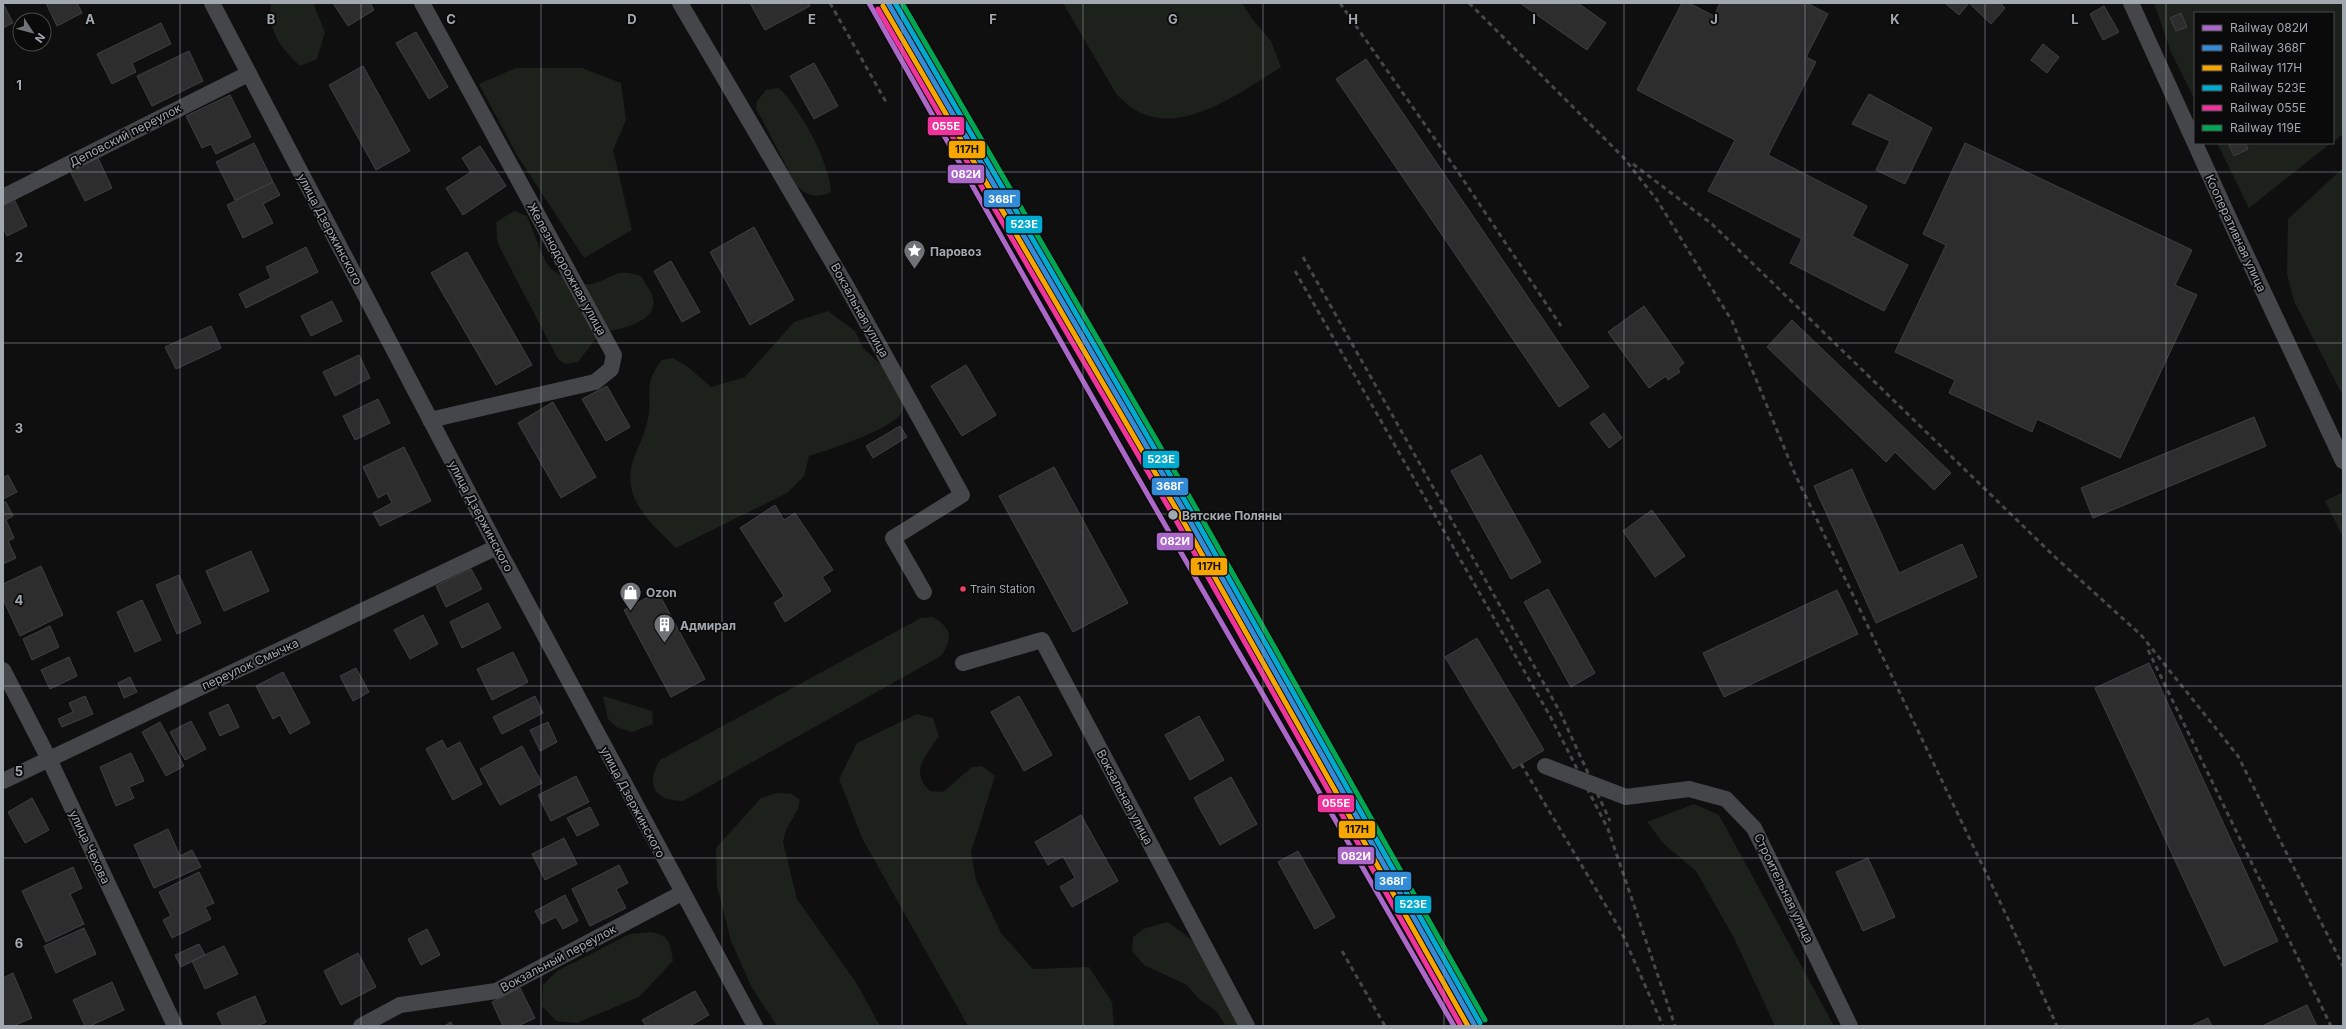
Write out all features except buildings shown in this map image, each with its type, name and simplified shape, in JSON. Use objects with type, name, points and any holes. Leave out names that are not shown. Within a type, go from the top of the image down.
[{"type":"street","name":"улица Дзержинского","points":[[212,3],[497,547],[682,893],[755,1026]]},
{"type":"street","name":"Железнодорожная улица","points":[[422,3],[614,355],[611,369],[595,382],[430,420]]},
{"type":"street","name":"Вокзальная улица","points":[[680,3],[850,292],[962,496],[893,538],[924,592]]},
{"type":"street","name":"Кооперативная улица","points":[[2131,3],[2194,141]]},
{"type":"street","name":"Деповский переулок","points":[[3,197],[248,74]]},
{"type":"street","name":"Кооперативная улица","points":[[2195,144],[2343,462]]},
{"type":"street","name":"переулок Смычка","points":[[3,781],[497,547]]},
{"type":"street","name":"Вокзальная улица","points":[[963,663],[1042,640],[1247,1026]]},
{"type":"street","name":"улица Чехова","points":[[3,670],[49,759],[175,1026]]},
{"type":"street","name":"Строительная улица","points":[[1545,766],[1626,798],[1689,789],[1726,799],[1754,828],[1850,1026]]},
{"type":"street","name":"Вокзальный переулок","points":[[361,1026],[400,1005],[496,991],[682,893]]},
{"type":"shaded area","points":[[271,3],[313,3],[325,32],[317,59],[300,66],[281,45],[271,22]]},
{"type":"shaded area","points":[[1063,3],[1242,3],[1252,19],[1271,41],[1281,67],[1242,92],[1220,104],[1198,113],[1176,118],[1154,117],[1134,109],[1115,92]]},
{"type":"shaded area","points":[[2154,3],[2343,3],[2343,134],[2334,141],[2334,12],[2194,12],[2194,98],[2171,52]]},
{"type":"shaded area","points":[[516,68],[582,68],[621,83],[626,120],[613,150],[632,230],[584,258],[517,155],[479,84]]},
{"type":"shaded area","points":[[779,88],[805,122],[825,166],[831,192],[816,196],[804,192],[796,185],[756,108],[757,101],[766,90]]},
{"type":"shaded area","points":[[2217,144],[2330,144],[2249,208]]},
{"type":"shaded area","points":[[2343,168],[2343,396],[2294,301],[2287,274],[2288,219]]},
{"type":"shaded area","points":[[514,211],[527,216],[545,260],[552,269],[563,277],[583,284],[590,284],[621,273],[641,276],[653,298],[653,307],[650,314],[635,324],[601,332],[578,362],[565,364],[558,359],[498,244],[496,222]]},
{"type":"shaded area","points":[[828,311],[855,331],[863,348],[892,375],[904,395],[901,413],[896,419],[874,432],[809,456],[804,476],[787,493],[676,548],[649,521],[642,511],[636,501],[630,477],[632,464],[647,423],[649,414],[650,384],[656,369],[662,360],[673,358],[688,367],[711,387],[745,377],[794,322]]},
{"type":"shaded area","points":[[2343,492],[2343,537],[2325,501]]},
{"type":"shaded area","points":[[933,617],[944,625],[949,634],[949,639],[945,650],[941,656],[683,801],[665,798],[655,790],[653,777],[660,760],[921,618]]},
{"type":"shaded area","points":[[603,696],[652,711],[653,724],[632,732],[616,727],[608,719]]},
{"type":"shaded area","points":[[917,714],[933,718],[939,736],[925,757],[920,770],[924,784],[930,791],[943,792],[972,767],[982,766],[995,776],[971,852],[976,880],[1001,933],[1033,969],[1089,967],[1112,1002],[1114,1026],[968,1026],[862,838],[839,779],[857,743]]},
{"type":"shaded area","points":[[776,793],[792,794],[800,800],[798,809],[786,830],[783,842],[797,899],[857,984],[880,1026],[777,1026],[751,986],[731,941],[717,886],[716,848],[761,798]]},
{"type":"shaded area","points":[[1694,804],[1719,815],[1834,1026],[1775,1026],[1734,938],[1696,871],[1664,844],[1647,822]]},
{"type":"shaded area","points":[[1168,922],[1201,947],[1245,1026],[1226,1026],[1216,1011],[1199,999],[1187,985],[1144,965],[1132,951],[1133,937],[1143,929]]},
{"type":"shaded area","points":[[651,932],[666,938],[670,945],[673,961],[639,997],[577,1023],[556,1021],[542,1006],[543,985],[557,971],[630,934]]},
{"type":"railway","points":[[830,3],[886,102]]},
{"type":"railway","points":[[1340,3],[1458,172],[1561,326]]},
{"type":"railway","points":[[1469,3],[1623,157],[1657,200],[1732,321],[1795,474],[2011,925],[2057,1026]]},
{"type":"railway","points":[[1633,164],[1712,224],[2055,557],[2141,635],[2238,756],[2343,966]]},
{"type":"railway","points":[[1303,257],[1560,712],[1610,821]]},
{"type":"railway","points":[[1295,271],[1550,716],[1608,829],[1675,1026]]},
{"type":"railway","points":[[2148,650],[2331,1026]]},
{"type":"railway","points":[[1521,764],[1621,931],[1663,1026]]},
{"type":"railway","points":[[1342,951],[1385,1026]]},
{"type":"rail line","name":"082И","points":[[869,3],[1134,471],[1454,1026]]},
{"type":"rail line","name":"368Г","points":[[888,3],[1183,509],[1475,1026]]},
{"type":"rail line","name":"523Е","points":[[895,3],[1188,506],[1480,1023]]},
{"type":"rail line","name":"119Е","points":[[902,3],[1193,503],[1485,1020]]},
{"type":"rail line","name":"117Н","points":[[883,6],[1178,512],[1468,1026]]},
{"type":"rail line","name":"055Е","points":[[878,9],[1173,515],[1461,1026]]},
{"type":"place","name":"Паровоз","points":[[914,270]]},
{"type":"place","name":"Вятские Поляны","points":[[1173,515]]},
{"type":"place","name":"Train Station","points":[[963,589]]},
{"type":"place","name":"Ozon","points":[[631,612]]},
{"type":"place","name":"Адмирал","points":[[665,644]]}]
